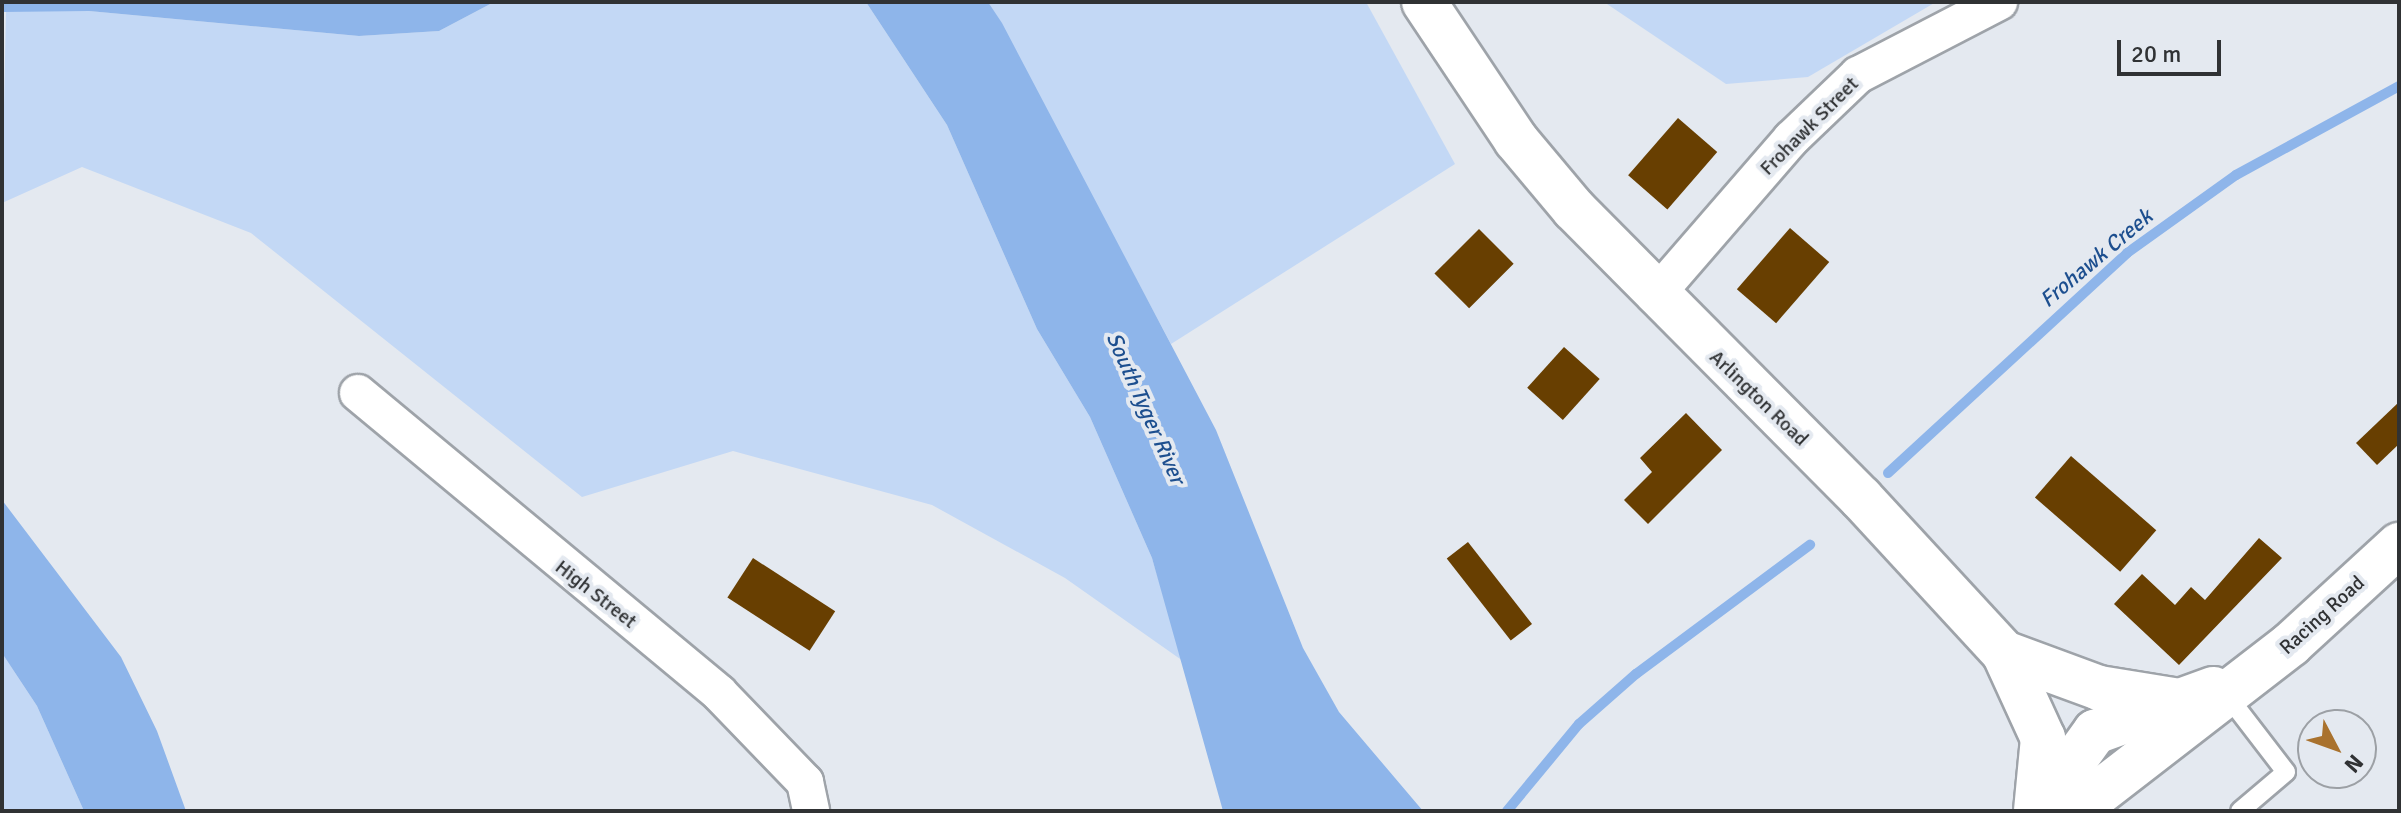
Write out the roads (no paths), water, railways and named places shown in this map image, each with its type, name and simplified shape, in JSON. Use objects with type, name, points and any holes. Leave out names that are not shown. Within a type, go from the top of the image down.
[{"type":"main road","name":"Arlington Road","points":[[1424,2],[1516,140],[1655,296],[1861,498],[2004,653],[2054,753]]},
{"type":"main road","name":"Racing Road","points":[[2075,811],[2234,688],[2399,545]]},
{"type":"main road","name":"Racing Road","points":[[2004,653],[2111,691],[2173,700]]},
{"type":"main road","name":"Racing Road","points":[[2037,811],[2054,753],[2095,732],[2173,700],[2234,688]]},
{"type":"main road","name":"Racing Road","points":[[2054,753],[2087,776],[2139,762]]},
{"type":"street","name":"Frohawk Street","points":[[1655,296],[1791,139],[1858,75],[1999,2]]},
{"type":"street","name":"High Street","points":[[358,393],[719,693],[805,782],[811,811]]},
{"type":"lane","points":[[2234,688],[2286,772],[2240,811]]},
{"type":"water","points":[[2,2],[494,2],[439,31],[359,36],[89,11],[2,12]]},
{"type":"water","name":"South Tyger River","points":[[866,2],[988,2],[1002,23],[1216,430],[1303,648],[1339,712],[1423,811],[1223,811],[1152,558],[1090,417],[1037,329],[947,125]]},
{"type":"water","points":[[2,500],[121,657],[157,731],[186,811],[84,811],[37,706],[2,653]]},
{"type":"waterway","name":"Frohawk Creek","points":[[1888,473],[2127,253],[2236,175],[2399,86]]},
{"type":"waterway","name":"Frohawk Creek","points":[[1507,811],[1579,724],[1636,674],[1810,545]]}]
